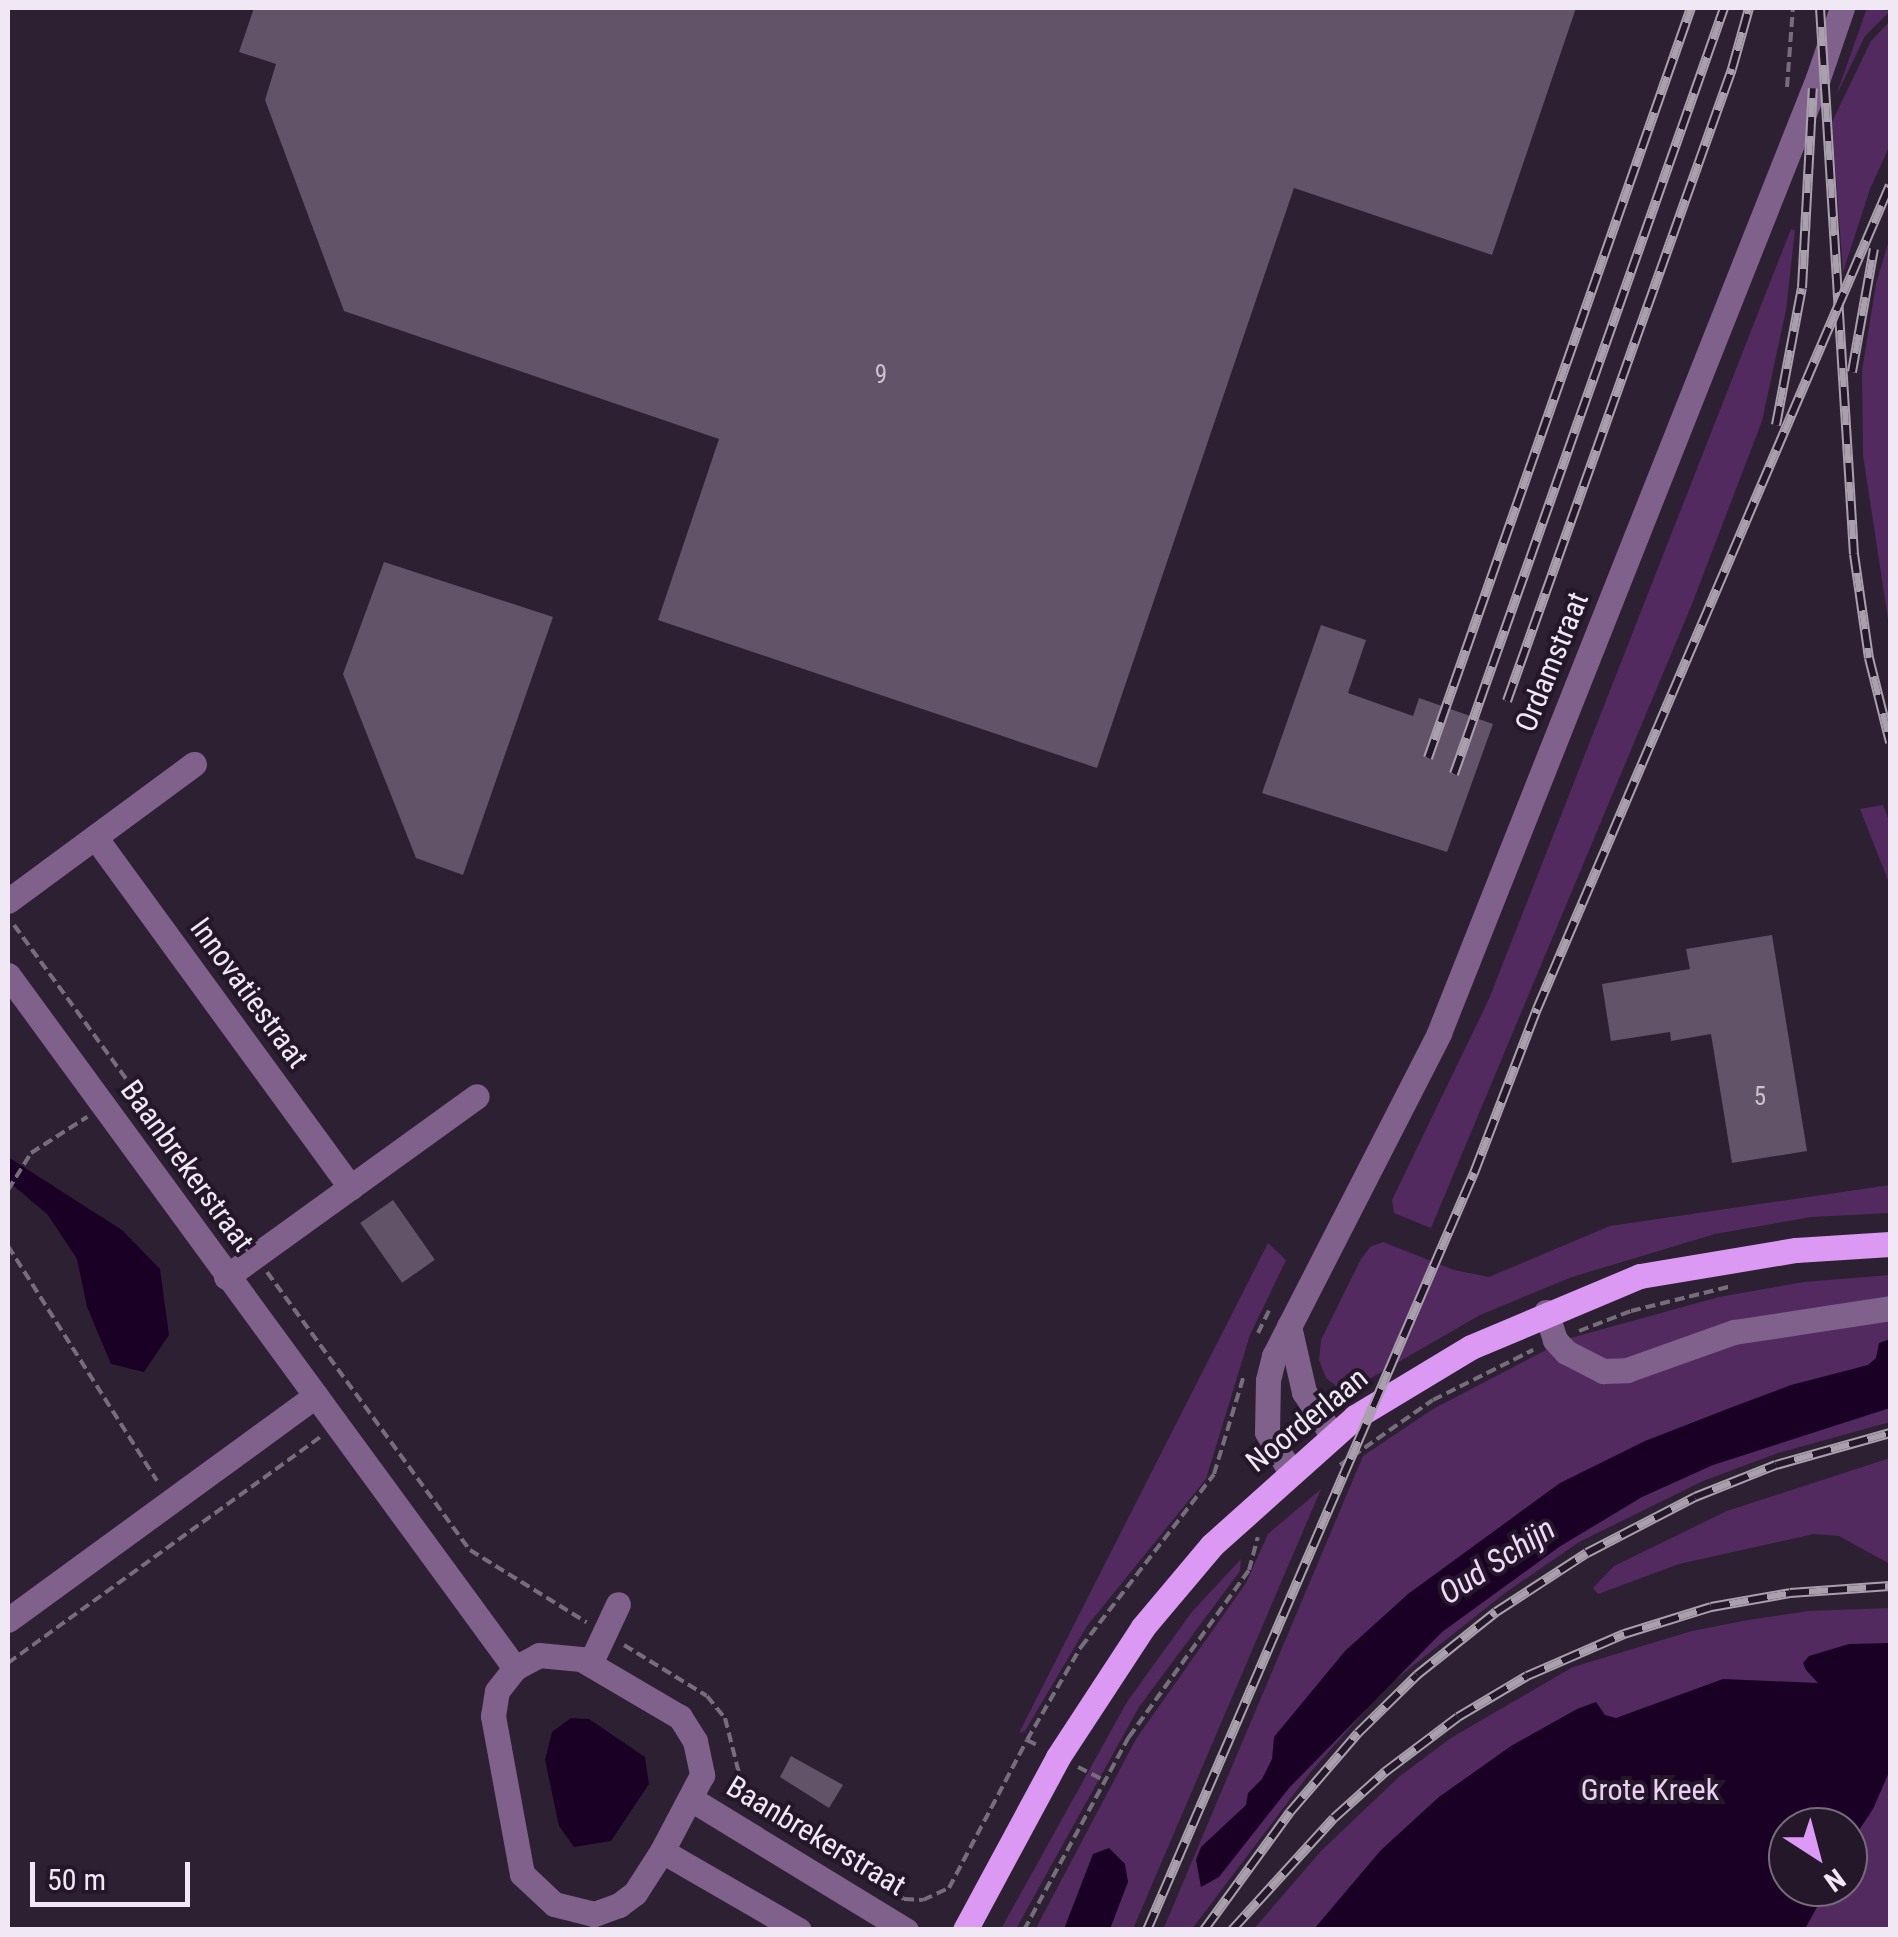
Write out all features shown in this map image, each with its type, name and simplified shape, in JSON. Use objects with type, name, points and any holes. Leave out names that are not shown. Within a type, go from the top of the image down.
[{"type":"main road","name":"Noorderlaan","points":[[965,1930],[1058,1756],[1114,1665],[1175,1586],[1290,1471],[1332,1435],[1426,1372],[1546,1312],[1640,1276],[1796,1250],[1890,1244]]},
{"type":"street","name":"Ordamstraat","points":[[1290,1471],[1267,1432],[1266,1408],[1274,1356],[1439,1032],[1818,78],[1842,8]]},
{"type":"street","points":[[8,900],[194,764]]},
{"type":"street","name":"Innovatiestraat","points":[[95,837],[351,1188]]},
{"type":"street","name":"Baanbrekerstraat","points":[[8,975],[515,1668]]},
{"type":"street","points":[[226,1276],[477,1096]]},
{"type":"street","points":[[1546,1312],[1555,1340],[1579,1363],[1603,1372],[1627,1370],[1734,1332],[1890,1308]]},
{"type":"street","points":[[1289,1326],[1304,1392],[1332,1435]]},
{"type":"street","points":[[8,1620],[316,1395]]},
{"type":"street","points":[[590,1664],[618,1604]]},
{"type":"street","name":"Baanbrekerstraat","points":[[539,1655],[581,1659],[590,1664],[680,1717],[695,1740],[702,1775],[635,1893],[619,1905],[594,1914],[554,1904],[522,1874],[494,1716],[497,1691],[515,1668],[539,1655]]},
{"type":"street","name":"Baanbrekerstraat","points":[[691,1799],[906,1930]]},
{"type":"street","points":[[662,1851],[791,1925]]},
{"type":"path","points":[[1782,101],[1790,75],[1792,8]]},
{"type":"path","points":[[8,916],[470,1550],[707,1696],[726,1718],[743,1789],[755,1810],[772,1819]]},
{"type":"path","points":[[8,1189],[32,1153],[104,1106]]},
{"type":"path","points":[[8,1246],[170,1502]]},
{"type":"path","points":[[1336,1468],[1432,1400],[1555,1340],[1631,1310],[1738,1285]]},
{"type":"path","points":[[1254,1346],[1273,1302]]},
{"type":"path","points":[[838,1859],[904,1898],[923,1900],[949,1888],[1081,1647],[1214,1474],[1247,1364]]},
{"type":"path","points":[[8,1664],[364,1405]]},
{"type":"path","points":[[1024,1930],[1105,1781],[1165,1683],[1248,1570],[1258,1536]]},
{"type":"path","points":[[1027,1740],[1105,1781]]},
{"type":"green space","points":[[1867,8],[1890,11],[1865,36],[1836,96]]},
{"type":"green space","points":[[1890,21],[1890,145],[1870,189],[1843,272],[1832,122],[1871,41]]},
{"type":"green space","points":[[1791,229],[1795,230],[1786,310],[1762,421],[1692,604],[1431,1228],[1394,1213],[1392,1200],[1489,999]]},
{"type":"green space","points":[[1890,237],[1890,632],[1863,455],[1862,371],[1876,284]]},
{"type":"green space","points":[[1883,805],[1890,823],[1890,885],[1860,809]]},
{"type":"green space","points":[[1890,1185],[1890,1213],[1811,1217],[1715,1234],[1572,1277],[1480,1315],[1357,1386],[1340,1389],[1326,1378],[1319,1360],[1321,1340],[1361,1259],[1370,1247],[1383,1242],[1454,1270],[1489,1277],[1610,1226]]},
{"type":"green space","points":[[1268,1243],[1286,1260],[1250,1335],[1206,1479],[1087,1626],[1025,1731],[1019,1733]]},
{"type":"green space","points":[[1890,1275],[1890,1422],[1778,1453],[1703,1481],[1579,1542],[1505,1593],[1386,1687],[1309,1774],[1192,1929],[1163,1930],[1363,1456],[1433,1409],[1567,1339],[1719,1297],[1804,1282]]},
{"type":"green space","points":[[1890,1458],[1890,1564],[1839,1536],[1814,1534],[1679,1564],[1598,1594],[1593,1588],[1614,1566],[1727,1511]]},
{"type":"green space","points":[[1321,1489],[1133,1929],[1035,1930],[1136,1739],[1246,1583],[1268,1534]]},
{"type":"green space","points":[[1241,1559],[1240,1571],[1139,1707],[1016,1929],[1001,1929],[1127,1702],[1191,1613]]},
{"type":"green space","name":"Grote Kreek","points":[[1890,1608],[1890,1929],[1253,1930],[1321,1851],[1400,1776],[1451,1738],[1573,1667],[1692,1631],[1808,1611]]},
{"type":"water","points":[[8,1157],[122,1230],[160,1269],[169,1335],[144,1372],[111,1364],[87,1307],[77,1259],[48,1215],[8,1181]]},
{"type":"water","name":"Oud Schijn","points":[[1890,1339],[1890,1408],[1713,1465],[1642,1497],[1559,1547],[1442,1632],[1289,1788],[1219,1877],[1201,1887],[1196,1860],[1201,1847],[1246,1805],[1248,1793],[1262,1779],[1272,1759],[1274,1737],[1345,1651],[1408,1594],[1560,1483],[1645,1441],[1735,1406],[1791,1385],[1868,1365],[1876,1358],[1879,1343]]},
{"type":"water","name":"Grote Kreek","points":[[1890,1643],[1890,1770],[1868,1817],[1868,1807],[1768,1807],[1768,1907],[1817,1907],[1805,1929],[1314,1929],[1381,1850],[1439,1797],[1511,1746],[1577,1709],[1596,1702],[1605,1715],[1616,1718],[1723,1679],[1818,1683],[1803,1663],[1809,1656],[1849,1644]]},
{"type":"water","points":[[571,1718],[589,1719],[645,1757],[649,1784],[611,1841],[574,1847],[559,1826],[545,1760],[552,1732]]},
{"type":"water","points":[[1109,1848],[1125,1864],[1128,1882],[1110,1929],[1064,1929],[1093,1854]]},
{"type":"building","points":[[254,8],[1576,8],[1492,255],[1294,188],[1097,768],[658,620],[719,439],[344,311],[265,100],[276,64],[239,52]]},
{"type":"building","points":[[384,562],[553,617],[463,875],[416,858],[343,674]]},
{"type":"building","points":[[1321,625],[1366,640],[1348,693],[1413,716],[1419,698],[1493,724],[1447,852],[1262,793]]},
{"type":"building","points":[[1772,935],[1807,1151],[1732,1163],[1711,1034],[1671,1041],[1670,1032],[1611,1041],[1602,984],[1690,969],[1686,949]]},
{"type":"building","points":[[393,1200],[435,1260],[402,1283],[360,1223]]},
{"type":"building","points":[[791,1756],[843,1785],[829,1808],[780,1777]]},
{"type":"railway","points":[[1428,758],[1691,8]]},
{"type":"railway","points":[[1454,774],[1724,8]]},
{"type":"railway","points":[[1507,701],[1732,69],[1749,8]]},
{"type":"railway","points":[[1820,8],[1854,554],[1869,658],[1890,742]]},
{"type":"railway","points":[[1776,425],[1802,288],[1813,88]]},
{"type":"railway","points":[[1147,1930],[1474,1173],[1537,1009],[1890,185]]},
{"type":"railway","points":[[1852,372],[1874,249]]},
{"type":"railway","points":[[1204,1930],[1290,1812],[1358,1733],[1417,1675],[1496,1612],[1587,1553],[1695,1497],[1776,1465],[1890,1433]]},
{"type":"railway","points":[[1232,1930],[1334,1818],[1385,1772],[1458,1717],[1527,1676],[1624,1634],[1711,1607],[1790,1593],[1890,1586]]}]
